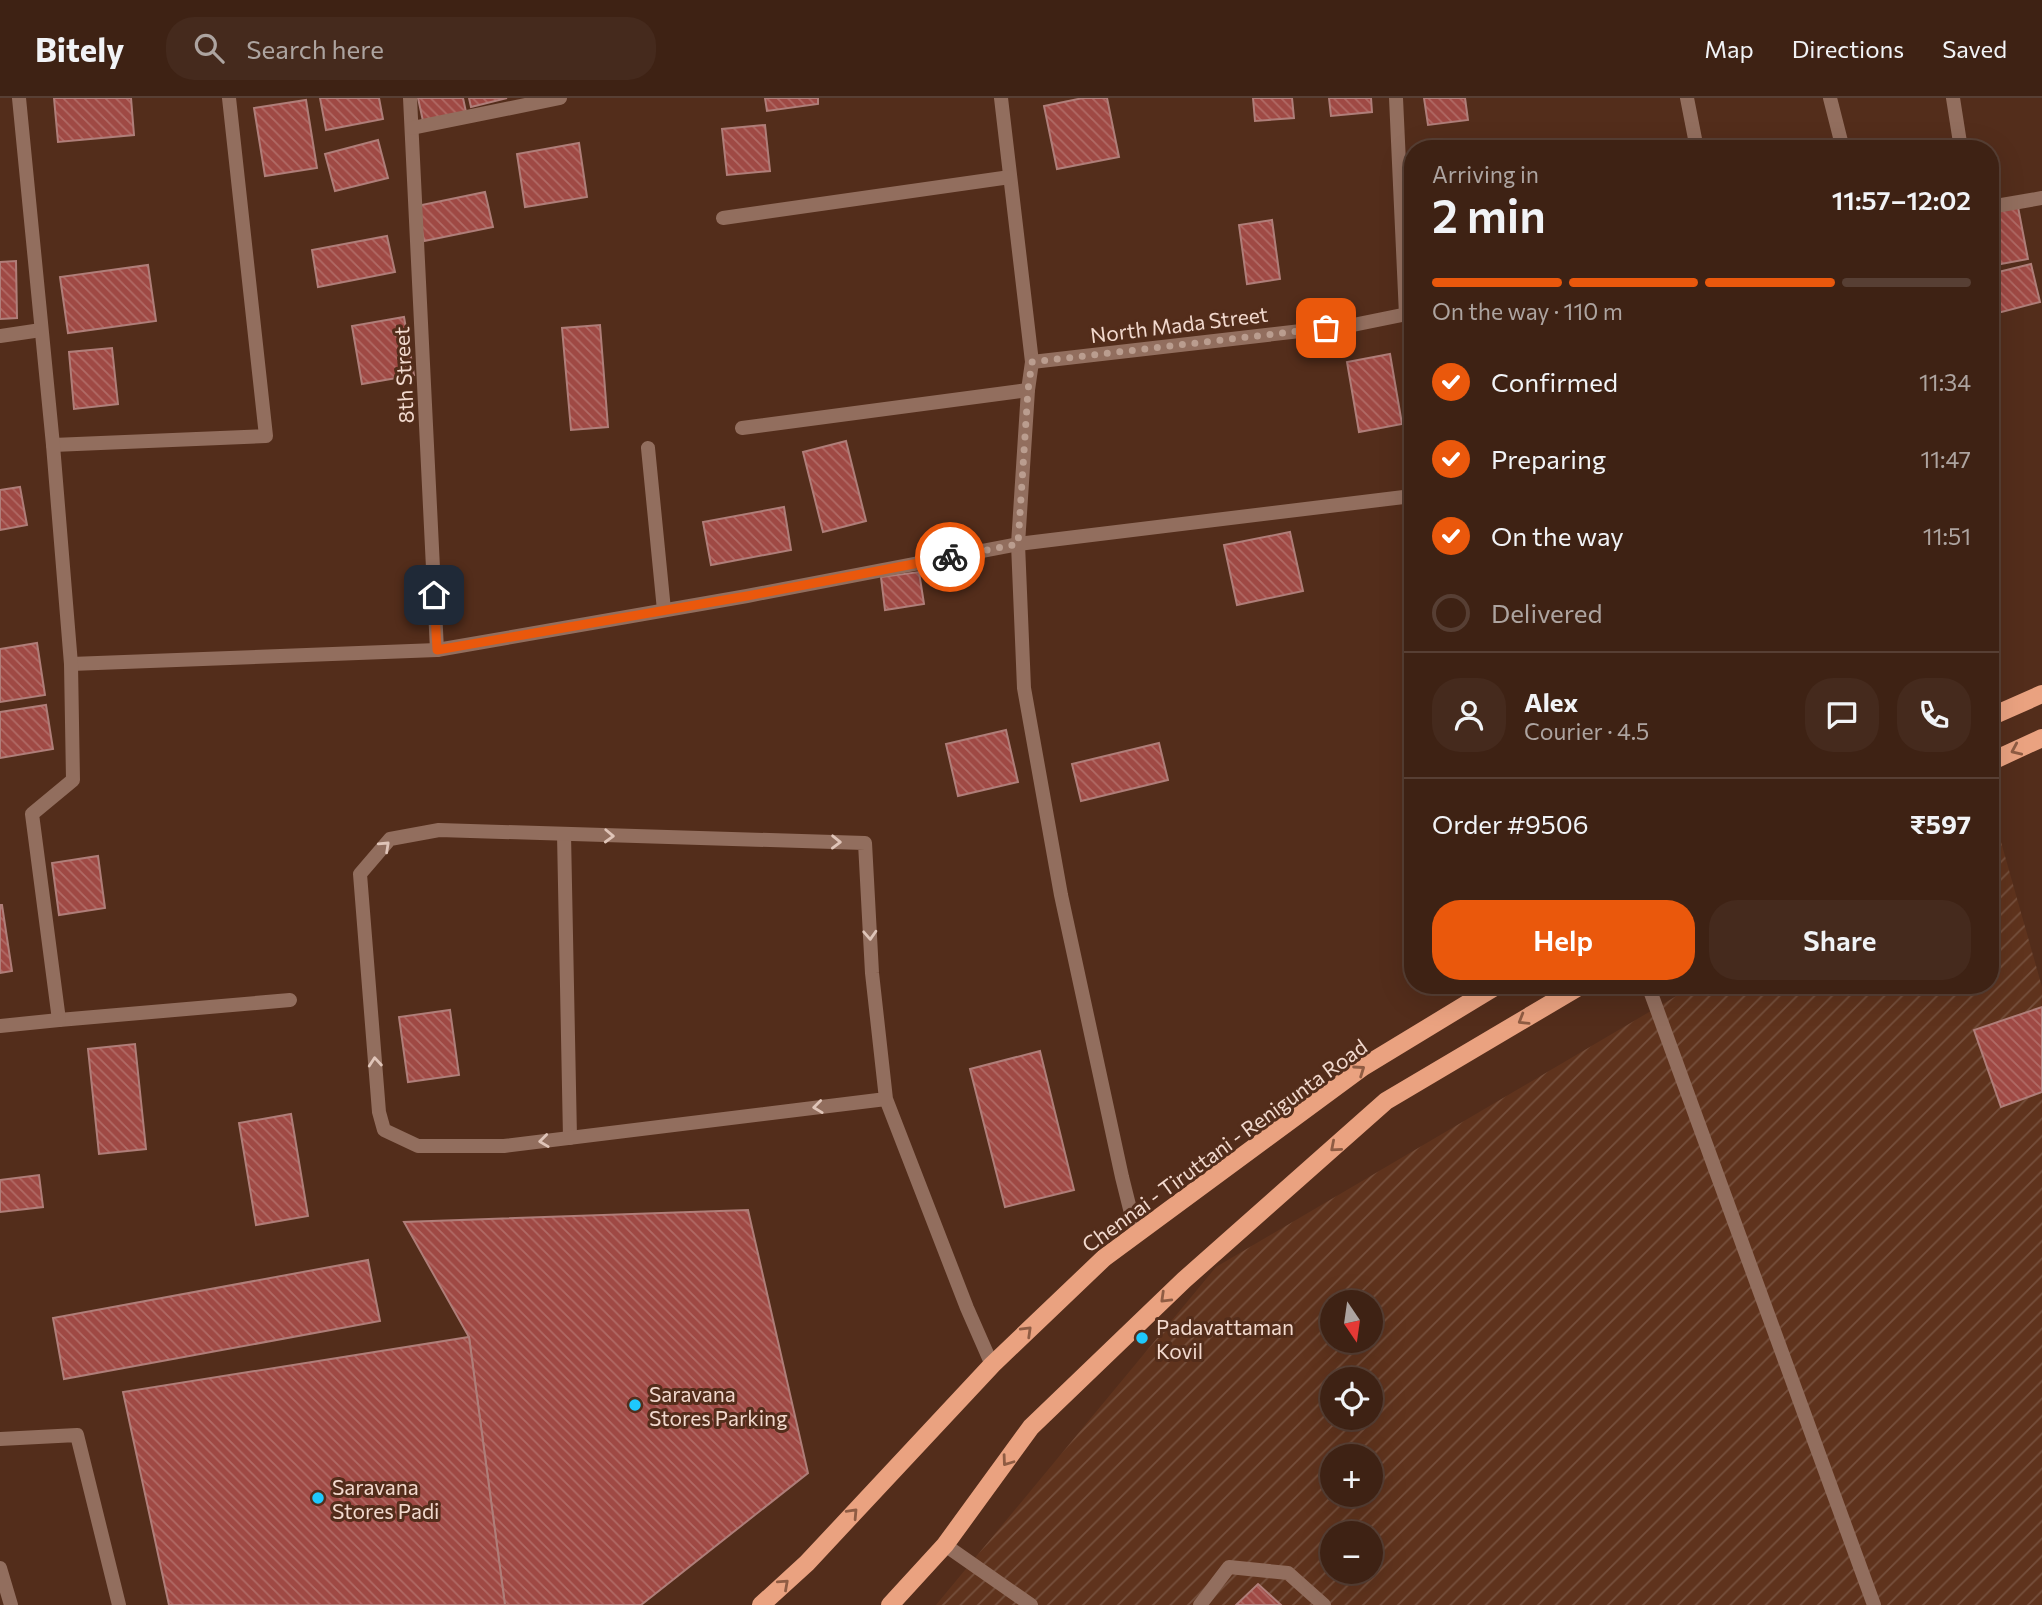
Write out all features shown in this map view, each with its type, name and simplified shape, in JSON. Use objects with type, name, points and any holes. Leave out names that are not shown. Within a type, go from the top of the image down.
[{"type":"main road","points":[[1999,713],[2042,694]]},
{"type":"main road","points":[[1999,758],[2042,738]]},
{"type":"main road","name":"Chennai - Tiruttani - Renigunta Road","points":[[761,1605],[807,1563],[992,1365],[1104,1258],[1363,1067],[1483,994]]},
{"type":"main road","points":[[890,1605],[946,1545],[1031,1427],[1184,1280],[1386,1101],[1566,994]]},
{"type":"street","points":[[19,98],[53,445],[71,664],[72,780],[32,814],[59,1020]]},
{"type":"street","points":[[53,445],[266,436],[229,98]]},
{"type":"street","name":"8th Street","points":[[410,98],[437,650]]},
{"type":"street","points":[[412,128],[561,98]]},
{"type":"street","points":[[1001,98],[1032,362],[1018,544],[1024,688],[1061,895],[1136,1233]]},
{"type":"street","points":[[1396,98],[1404,231]]},
{"type":"street","points":[[1687,98],[1695,140]]},
{"type":"street","points":[[1830,98],[1841,140]]},
{"type":"street","points":[[1952,98],[1959,140]]},
{"type":"street","points":[[723,218],[1010,177]]},
{"type":"street","points":[[1999,205],[2042,198]]},
{"type":"street","name":"North Mada Street","points":[[1032,362],[1353,325],[1404,315]]},
{"type":"street","points":[[0,336],[41,330]]},
{"type":"street","points":[[742,428],[1028,390]]},
{"type":"street","points":[[648,448],[664,610]]},
{"type":"street","points":[[71,664],[437,650],[1018,544],[1404,497]]},
{"type":"street","points":[[886,1099],[504,1146],[418,1146],[384,1130],[378,1098],[360,874],[390,839],[439,830],[864,842],[872,972],[886,1099],[967,1308],[992,1365]]},
{"type":"street","points":[[564,834],[570,1138]]},
{"type":"street","points":[[1651,994],[1874,1605]]},
{"type":"street","points":[[0,1026],[290,1000]]},
{"type":"street","points":[[0,1438],[77,1435],[119,1605]]},
{"type":"street","points":[[946,1545],[1031,1605]]},
{"type":"street","points":[[1200,1605],[1229,1567],[1288,1573],[1324,1605]]},
{"type":"street","points":[[0,1568],[11,1605]]},
{"type":"shaded area","points":[[1999,835],[2042,987],[2042,1605],[936,1605],[1216,1267],[1680,994],[1999,994]]},
{"type":"building","points":[[54,98],[131,98],[134,135],[58,142]]},
{"type":"building","points":[[320,98],[379,98],[383,119],[326,130]]},
{"type":"building","points":[[418,98],[463,98],[466,112],[423,121]]},
{"type":"building","points":[[469,98],[507,98],[471,107]]},
{"type":"building","points":[[765,98],[818,98],[818,104],[767,111]]},
{"type":"building","points":[[1083,98],[1107,98],[1119,157],[1057,169],[1044,106]]},
{"type":"building","points":[[1253,98],[1292,98],[1294,118],[1255,121]]},
{"type":"building","points":[[1329,98],[1371,98],[1372,112],[1331,116]]},
{"type":"building","points":[[1424,98],[1465,98],[1468,120],[1428,125]]},
{"type":"building","points":[[306,100],[317,168],[265,176],[254,108]]},
{"type":"building","points":[[765,125],[770,171],[727,175],[722,129]]},
{"type":"building","points":[[378,140],[388,178],[335,191],[325,154]]},
{"type":"building","points":[[579,143],[587,197],[525,207],[517,154]]},
{"type":"building","points":[[485,192],[493,227],[424,241],[417,206]]},
{"type":"building","points":[[2018,207],[2028,259],[1999,264],[1999,211]]},
{"type":"building","points":[[1272,220],[1280,279],[1247,284],[1239,225]]},
{"type":"building","points":[[387,236],[395,272],[318,287],[312,250]]},
{"type":"building","points":[[16,261],[17,318],[0,319],[0,262]]},
{"type":"building","points":[[2031,264],[2040,302],[1999,313],[1999,272]]},
{"type":"building","points":[[148,265],[156,321],[68,333],[60,277]]},
{"type":"building","points":[[404,317],[414,375],[362,384],[352,326]]},
{"type":"building","points":[[600,325],[608,427],[571,430],[562,328]]},
{"type":"building","points":[[112,348],[118,404],[74,409],[69,352]]},
{"type":"building","points":[[1390,354],[1402,424],[1359,432],[1347,362]]},
{"type":"building","points":[[846,441],[866,521],[823,532],[803,452]]},
{"type":"building","points":[[20,487],[27,525],[0,530],[0,490]]},
{"type":"building","points":[[784,507],[791,550],[711,565],[703,522]]},
{"type":"building","points":[[1290,532],[1303,591],[1237,605],[1224,545]]},
{"type":"building","points":[[919,572],[924,604],[885,610],[881,577]]},
{"type":"building","points":[[37,643],[45,695],[0,702],[0,649]]},
{"type":"building","points":[[46,705],[53,749],[0,758],[0,712]]},
{"type":"building","points":[[1006,730],[1018,782],[958,796],[946,744]]},
{"type":"building","points":[[1159,743],[1168,780],[1081,801],[1072,764]]},
{"type":"building","points":[[98,856],[105,908],[59,915],[52,863]]},
{"type":"building","points":[[0,905],[12,971],[0,973]]},
{"type":"building","points":[[2042,1007],[2042,1092],[2001,1107],[1974,1030]]},
{"type":"building","points":[[450,1010],[459,1075],[408,1082],[399,1017]]},
{"type":"building","points":[[135,1044],[146,1149],[99,1154],[88,1049]]},
{"type":"building","points":[[1040,1051],[1074,1190],[1005,1207],[970,1069]]},
{"type":"building","points":[[291,1114],[308,1216],[256,1225],[239,1123]]},
{"type":"building","points":[[39,1175],[43,1207],[0,1212],[0,1180]]},
{"type":"building","name":"Saravana Stores Parking","points":[[748,1210],[808,1473],[641,1605],[505,1605],[469,1337],[404,1222]]},
{"type":"building","points":[[368,1260],[380,1321],[64,1379],[53,1318]]},
{"type":"building","name":"Saravana Stores Padi","points":[[469,1337],[505,1605],[169,1605],[123,1392]]},
{"type":"building","points":[[1258,1584],[1281,1605],[1236,1605]]},
{"type":"way so far","points":[[950,557],[1018,544],[1032,362],[1326,328]]},
{"type":"place","name":"Padavattaman Kovil","points":[[1142,1338]]},
{"type":"place","name":"Saravana Stores Parking","points":[[635,1405]]},
{"type":"place","name":"Saravana Stores Padi","points":[[318,1498]]},
{"type":"route","points":[[434,595],[437,650],[747,596],[950,557]]}]
